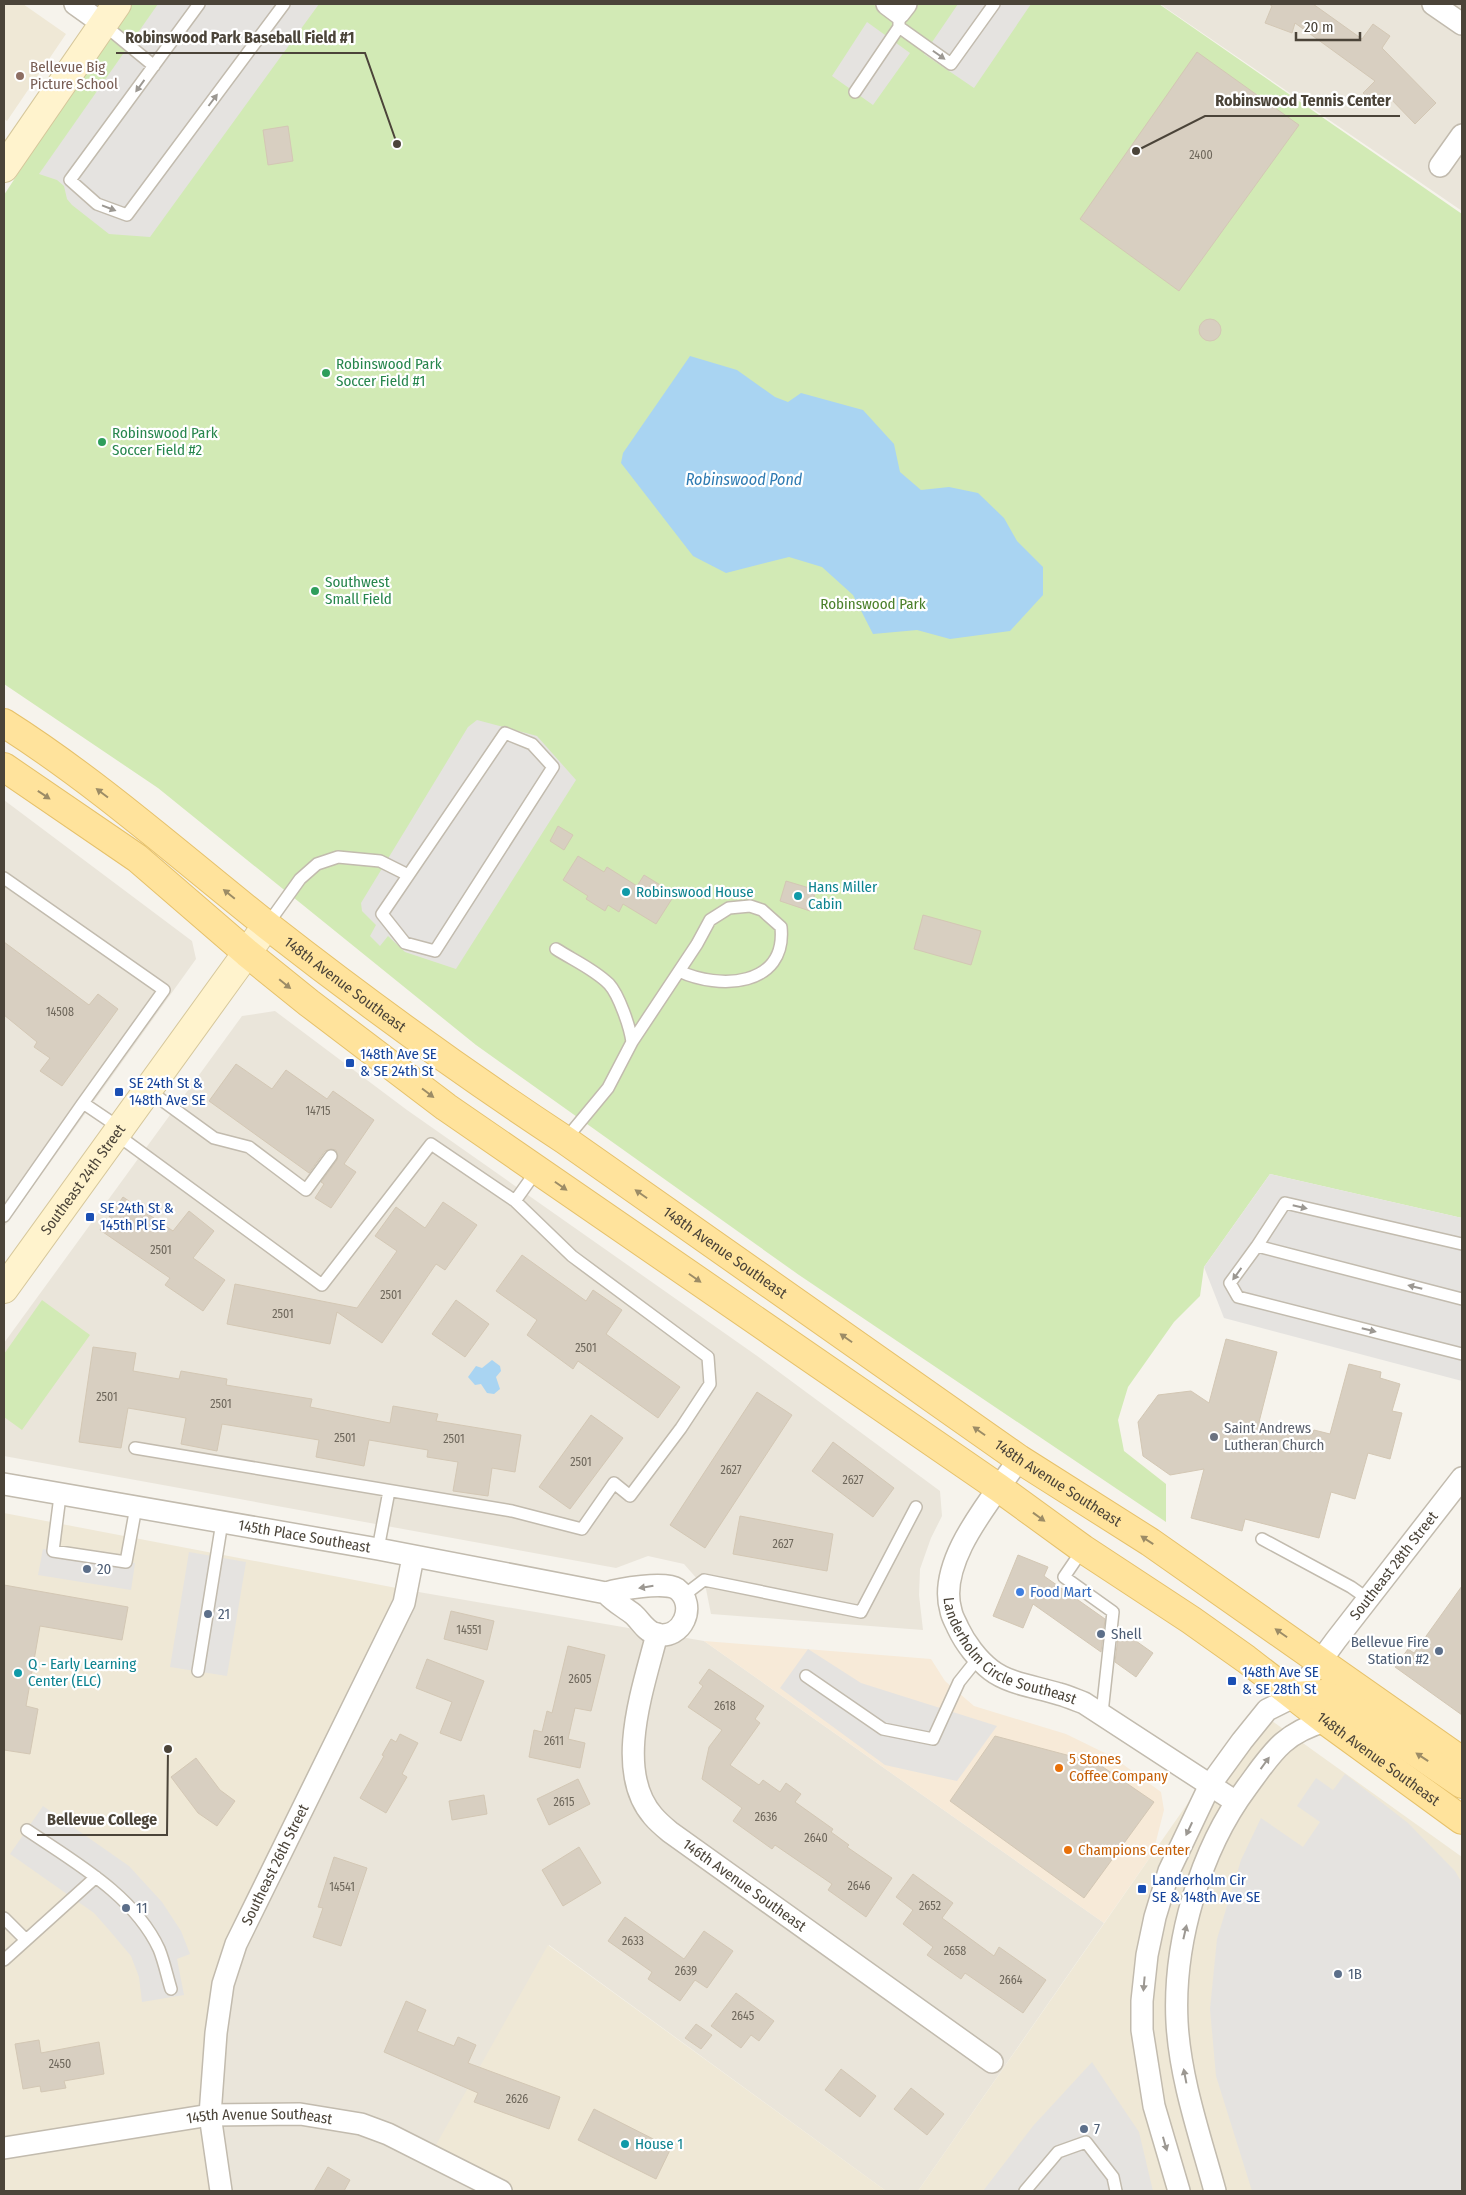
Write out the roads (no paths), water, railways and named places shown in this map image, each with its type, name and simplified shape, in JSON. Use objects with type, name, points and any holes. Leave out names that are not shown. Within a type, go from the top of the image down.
[{"type":"main road","name":"148th Avenue Southeast","points":[[4,723],[35,743],[115,803],[335,979],[499,1097],[565,1140],[1019,1459],[1150,1542],[1462,1761]]},
{"type":"main road","name":"148th Avenue Southeast","points":[[4,767],[137,858],[247,953],[309,1003],[446,1107],[999,1488],[1083,1549],[1191,1620],[1462,1820]]},
{"type":"main road","name":"148th Avenue Southeast","points":[[1295,1696],[1323,1694],[1344,1703],[1462,1784]]},
{"type":"street","points":[[4,168],[110,14],[75,4]]},
{"type":"street","points":[[1433,4],[1462,24]]},
{"type":"street","points":[[1440,166],[1462,135]]},
{"type":"street","name":"Southeast 24th Street","points":[[4,1288],[267,925]]},
{"type":"street","name":"Landerholm Circle Southeast","points":[[1019,1459],[958,1552],[950,1580],[949,1594],[950,1610],[963,1638],[991,1670],[1009,1679],[1061,1694],[1102,1713],[1236,1802]]},
{"type":"street","name":"Southeast 28th Street","points":[[1210,1785],[1266,1710],[1295,1696],[1462,1478]]},
{"type":"street","name":"145th Place Southeast","points":[[4,1484],[60,1496],[136,1507],[378,1549],[606,1593]]},
{"type":"street","name":"Southeast 26th Street","points":[[221,2191],[210,2115],[218,2017],[223,1984],[236,1944],[404,1603],[413,1557]]},
{"type":"street","points":[[667,1585],[676,1589],[683,1596],[687,1605],[687,1613],[683,1624],[676,1631],[667,1634],[657,1634],[648,1630],[633,1614],[615,1603],[606,1593],[619,1589],[667,1585]]},
{"type":"street","name":"146th Avenue Southeast","points":[[657,1634],[634,1727],[633,1756],[641,1793],[652,1816],[670,1832],[992,2062]]},
{"type":"street","points":[[1214,2191],[1188,2095],[1177,2022],[1177,1979],[1184,1934],[1195,1892],[1213,1846],[1236,1802],[1277,1747],[1293,1733],[1326,1721]]},
{"type":"street","points":[[1179,2191],[1154,2106],[1142,2030],[1142,2000],[1147,1955],[1162,1896],[1170,1871],[1210,1785]]},
{"type":"street","name":"145th Avenue Southeast","points":[[4,2148],[210,2115],[300,2114],[361,2124],[388,2134],[501,2191]]},
{"type":"lane","points":[[199,4],[70,180],[97,204],[127,215],[284,4]]},
{"type":"lane","points":[[855,92],[898,12],[951,64],[994,4]]},
{"type":"lane","points":[[110,14],[154,66]]},
{"type":"lane","points":[[505,734],[532,744],[553,767],[435,951],[405,943],[382,914],[408,875],[505,734]]},
{"type":"lane","points":[[267,925],[300,880],[317,864],[331,859],[338,857],[380,861],[408,875]]},
{"type":"lane","points":[[4,878],[164,990],[4,1216]]},
{"type":"lane","points":[[565,1140],[608,1088],[632,1042],[710,920],[725,909],[742,905],[762,910],[781,927],[781,941],[777,955],[766,970],[753,978],[713,981],[679,971]]},
{"type":"lane","points":[[556,949],[588,968],[610,985],[629,1024],[632,1042]]},
{"type":"lane","points":[[148,1090],[214,1138],[248,1147],[306,1190],[331,1156]]},
{"type":"lane","points":[[83,1103],[322,1285],[431,1144],[515,1201],[572,1256],[708,1358],[710,1384],[681,1428],[630,1496],[614,1483],[582,1529],[512,1511],[135,1448]]},
{"type":"lane","points":[[515,1201],[537,1170]]},
{"type":"lane","points":[[1462,1244],[1285,1204],[1230,1283],[1238,1297],[1462,1354]]},
{"type":"lane","points":[[1257,1246],[1462,1300]]},
{"type":"lane","points":[[378,1549],[389,1491]]},
{"type":"lane","points":[[60,1496],[53,1551],[126,1562],[136,1507]]},
{"type":"lane","points":[[683,1596],[704,1580],[861,1612],[916,1507]]},
{"type":"lane","points":[[198,1671],[222,1522]]},
{"type":"lane","points":[[1262,1539],[1368,1599]]},
{"type":"lane","points":[[1083,1549],[1064,1577],[1113,1612],[1102,1713]]},
{"type":"lane","points":[[806,1676],[883,1729],[933,1740],[959,1682],[979,1657]]},
{"type":"lane","points":[[27,1830],[115,1891],[138,1916],[159,1948],[171,1989]]},
{"type":"lane","points":[[4,1960],[96,1877]]},
{"type":"lane","points":[[4,1918],[26,1940]]},
{"type":"lane","points":[[1025,2191],[1058,2152],[1086,2142],[1113,2177],[1116,2191]]},
{"type":"water","name":"Robinswood Pond","points":[[690,356],[737,370],[775,397],[788,402],[801,393],[863,410],[894,444],[900,472],[921,490],[949,487],[978,493],[1004,518],[1017,541],[1043,567],[1043,595],[1010,631],[950,639],[917,630],[873,634],[853,595],[822,567],[789,557],[726,573],[693,556],[621,463],[623,453]]},
{"type":"water","points":[[492,1360],[500,1366],[501,1371],[496,1377],[500,1389],[494,1394],[487,1393],[481,1384],[475,1385],[468,1377],[476,1366],[482,1368]]},
{"type":"place","name":"Bellevue Big Picture School","points":[[20,76]]},
{"type":"place","name":"Robinswood Park Baseball Field #1","points":[[397,144]]},
{"type":"place","name":"Robinswood Tennis Center","points":[[1136,151]]},
{"type":"place","name":"Robinswood Park Soccer Field #1","points":[[326,373]]},
{"type":"place","name":"Robinswood Park Soccer Field #2","points":[[102,442]]},
{"type":"place","name":"Southwest Small Field","points":[[315,591]]},
{"type":"place","name":"Robinswood House","points":[[626,892]]},
{"type":"place","name":"Hans Miller Cabin","points":[[798,896]]},
{"type":"place","name":"148th Ave SE & SE 24th St","points":[[350,1063]]},
{"type":"place","name":"SE 24th St & 148th Ave SE","points":[[119,1092]]},
{"type":"place","name":"SE 24th St & 145th Pl SE","points":[[90,1217]]},
{"type":"place","name":"Saint Andrews Lutheran Church","points":[[1214,1437]]},
{"type":"place","name":"20","points":[[87,1569]]},
{"type":"place","name":"Food Mart","points":[[1020,1592]]},
{"type":"place","name":"21","points":[[208,1614]]},
{"type":"place","name":"Shell","points":[[1101,1634]]},
{"type":"place","name":"Bellevue Fire Station #2","points":[[1439,1651]]},
{"type":"place","name":"Q - Early Learning Center (ELC)","points":[[18,1673]]},
{"type":"place","name":"148th Ave SE & SE 28th St","points":[[1232,1681]]},
{"type":"place","name":"Bellevue College","points":[[168,1749]]},
{"type":"place","name":"5 Stones Coffee Company","points":[[1059,1768]]},
{"type":"place","name":"Champions Center","points":[[1068,1850]]},
{"type":"place","name":"Landerholm Cir SE & 148th Ave SE","points":[[1142,1889]]},
{"type":"place","name":"11","points":[[126,1908]]},
{"type":"place","name":"1B","points":[[1338,1974]]},
{"type":"place","name":"7","points":[[1084,2129]]},
{"type":"place","name":"House 1","points":[[625,2144]]},
{"type":"park label","name":"Robinswood Park","points":[[873,604]]}]
